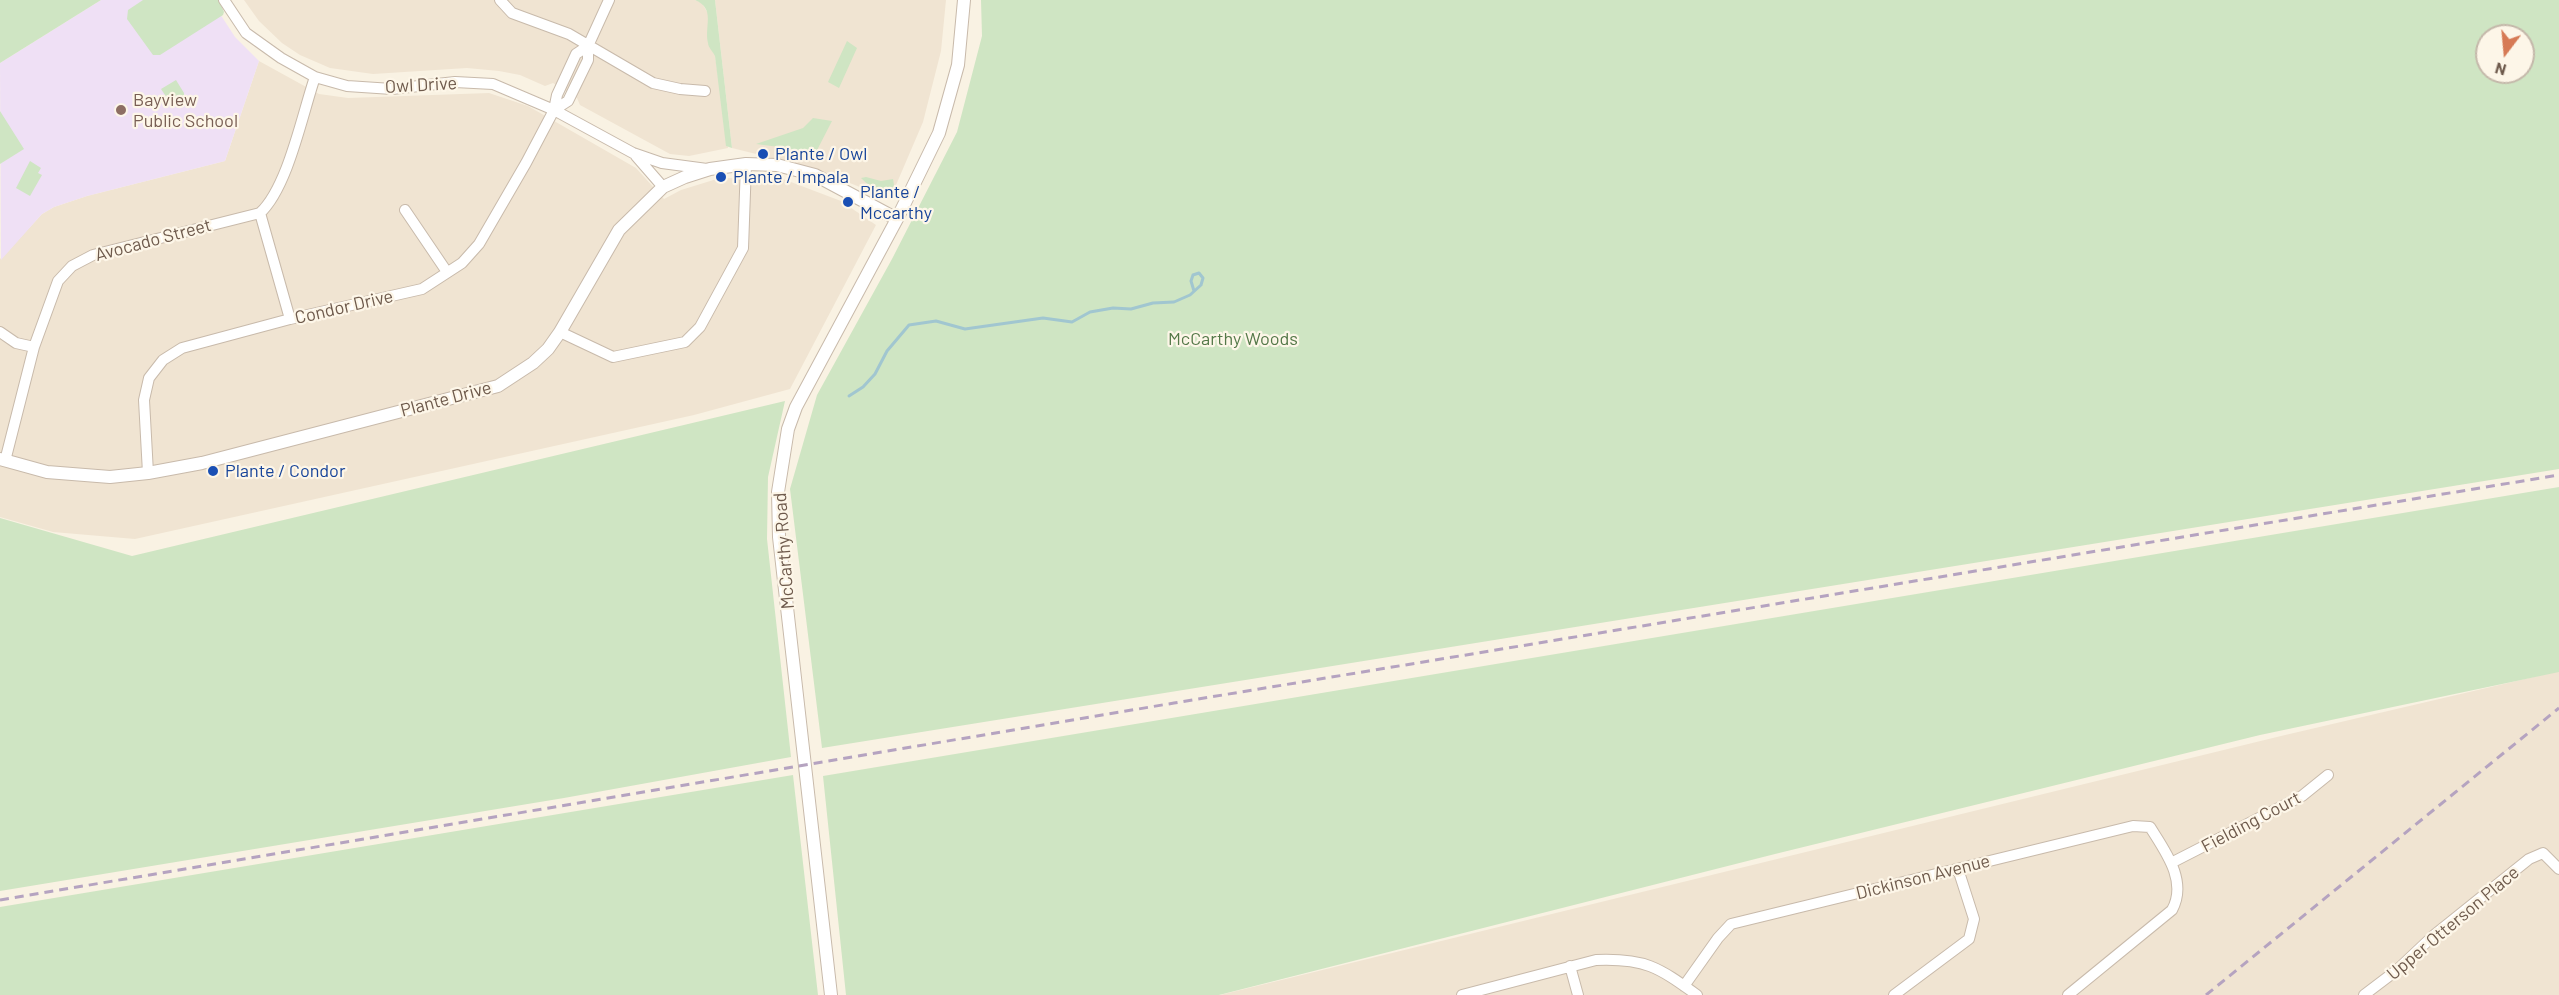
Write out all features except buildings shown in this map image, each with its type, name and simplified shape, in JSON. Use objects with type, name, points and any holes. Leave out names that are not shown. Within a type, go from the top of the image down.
[{"type":"street","name":"Owl Drive","points":[[225,0],[246,33],[280,58],[315,77],[347,87],[392,89],[455,82],[494,84],[554,110],[633,153],[681,167],[710,170]]},
{"type":"street","points":[[500,0],[512,13],[569,34],[653,82],[680,89],[705,91]]},
{"type":"street","name":"Condor Drive","points":[[148,473],[144,400],[149,378],[163,360],[182,348],[290,319],[422,289],[462,263],[479,244],[554,110],[557,95],[576,54],[588,46],[609,0]]},
{"type":"street","name":"McCarthy Road","points":[[831,995],[779,537],[778,492],[788,429],[800,397],[897,219],[939,133],[958,65],[964,0]]},
{"type":"street","points":[[290,319],[260,213],[271,203],[280,184],[315,77]]},
{"type":"street","name":"Owl Drive","points":[[633,153],[663,187]]},
{"type":"street","points":[[560,332],[613,357],[685,342],[699,327],[744,248],[747,164]]},
{"type":"street","name":"Plante Drive","points":[[2,460],[47,472],[110,477],[148,473],[202,463],[498,386],[533,363],[548,349],[619,230],[663,187],[710,170],[747,164],[777,165],[810,173],[897,219]]},
{"type":"street","points":[[405,210],[447,272]]},
{"type":"street","name":"Avocado Street","points":[[2,460],[34,347],[58,281],[72,266],[93,255],[260,213]]},
{"type":"street","points":[[0,332],[16,343],[34,347]]},
{"type":"street","name":"Fielding Court","points":[[2171,863],[2302,796],[2328,775]]},
{"type":"street","name":"Dickinson Avenue","points":[[1684,986],[1718,938],[1731,924],[2142,825],[2150,827],[2171,863],[2179,888],[2177,900],[2172,910],[2068,995]]},
{"type":"street","name":"Upper Otterson Place","points":[[2364,995],[2529,859],[2542,852],[2559,870]]},
{"type":"street","points":[[1893,995],[1969,939],[1974,919],[1958,869]]},
{"type":"street","points":[[1462,995],[1596,960],[1641,961],[1660,970],[1697,995]]},
{"type":"street","points":[[1570,966],[1578,995]]},
{"type":"shaded area","name":"Bayview Public School","points":[[101,0],[211,0],[235,37],[259,61],[225,161],[87,196],[54,207],[42,214],[1,260],[0,63]]},
{"type":"shaded area","points":[[244,0],[695,0],[702,3],[710,17],[708,43],[715,55],[728,148],[689,156],[670,154],[580,105],[577,98],[553,83],[545,86],[520,75],[467,68],[373,74],[330,68],[300,55],[282,43],[259,21]]},
{"type":"shaded area","points":[[715,0],[946,0],[941,51],[923,122],[890,199],[812,168],[732,148]]},
{"type":"shaded area","points":[[259,61],[319,94],[348,98],[489,93],[528,106],[636,168],[664,199],[681,190],[720,178],[783,179],[841,201],[876,225],[790,389],[694,415],[135,539],[53,532],[0,517],[0,259],[42,214],[54,207],[87,196],[225,161]]},
{"type":"shaded area","points":[[2559,671],[2559,995],[1220,995],[2281,736]]},
{"type":"green space","points":[[0,0],[101,0],[0,63]]},
{"type":"green space","points":[[143,0],[219,0],[224,12],[223,15],[160,55],[153,55],[127,19],[128,10]]},
{"type":"green space","points":[[695,0],[715,0],[732,148],[726,146],[715,56],[707,37],[707,13],[705,8]]},
{"type":"green space","name":"McCarthy Woods","points":[[981,0],[2559,0],[2559,469],[822,748],[790,489],[817,395],[892,259],[957,132],[982,36]]},
{"type":"green space","points":[[847,41],[857,48],[839,88],[828,82]]},
{"type":"green space","points":[[176,80],[184,97],[175,103],[169,101],[161,89]]},
{"type":"green space","points":[[0,111],[24,149],[0,164]]},
{"type":"green space","points":[[813,118],[832,121],[814,156],[787,148],[756,144],[803,128]]},
{"type":"green space","points":[[30,161],[41,168],[38,173],[42,175],[30,196],[16,188]]},
{"type":"green space","points":[[861,178],[881,181],[893,179],[894,185],[891,191],[878,190]]},
{"type":"green space","points":[[785,401],[768,477],[767,539],[791,757],[564,798],[0,891],[0,518],[132,556]]},
{"type":"green space","points":[[2559,487],[2559,672],[2260,735],[1775,854],[1219,995],[846,995],[823,776]]},
{"type":"green space","points":[[793,775],[818,995],[0,995],[0,907]]},
{"type":"waterway","points":[[849,396],[863,387],[875,374],[887,351],[909,325],[936,321],[965,329],[1043,318],[1072,322],[1090,312],[1113,308],[1131,309],[1153,303],[1174,302],[1190,295],[1201,285],[1203,278],[1199,273],[1193,275],[1191,281],[1194,291]]},
{"type":"railway","points":[[0,900],[1174,703],[2559,475]]},
{"type":"railway","points":[[2206,995],[2559,708]]},
{"type":"place","name":"Bayview Public School","points":[[121,110]]},
{"type":"place","name":"Plante / Owl","points":[[763,154]]},
{"type":"place","name":"Plante / Impala","points":[[721,177]]},
{"type":"place","name":"Plante / Mccarthy","points":[[848,202]]},
{"type":"place","name":"Plante / Condor","points":[[213,471]]}]
